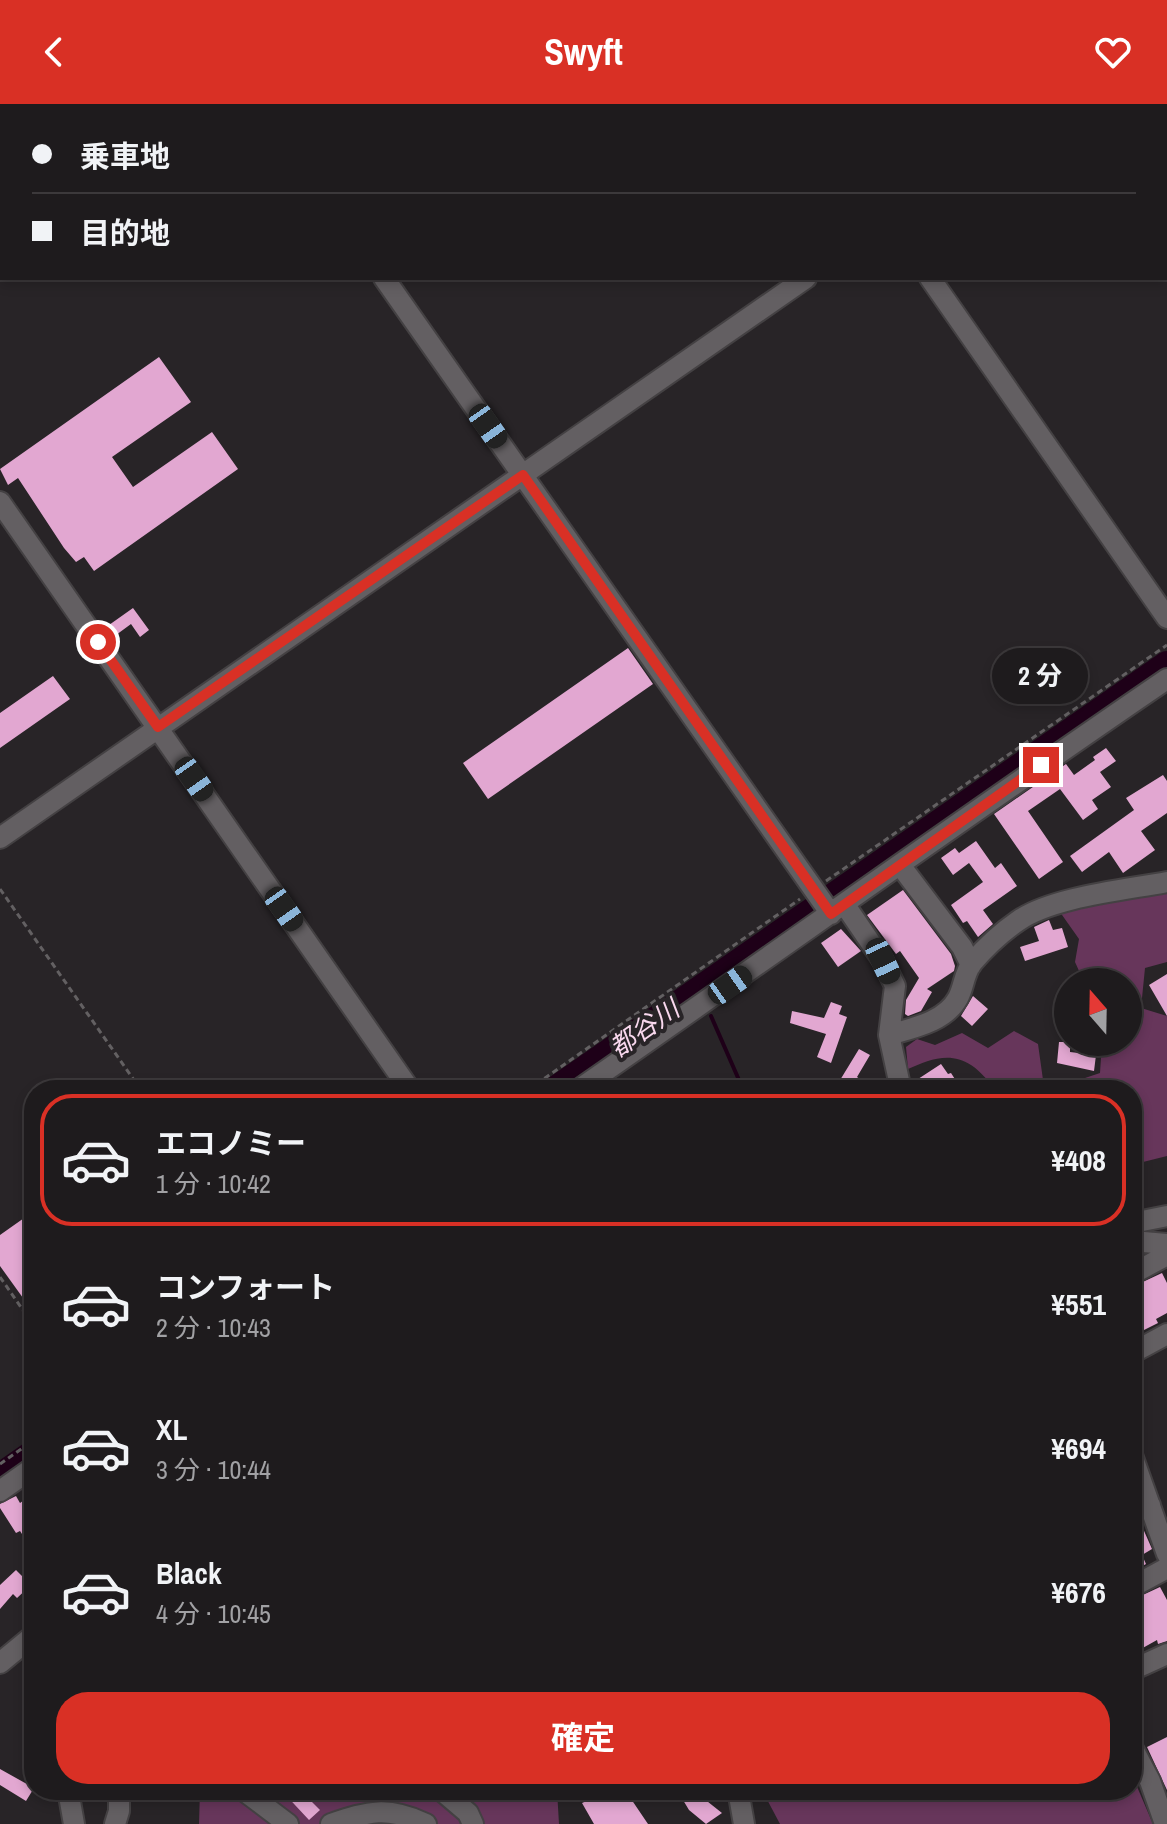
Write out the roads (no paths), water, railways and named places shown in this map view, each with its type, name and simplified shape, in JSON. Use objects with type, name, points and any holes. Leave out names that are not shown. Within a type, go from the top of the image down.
[{"type":"street","points":[[385,280],[827,904],[883,961],[895,986],[889,1035],[899,1080]]},
{"type":"street","points":[[0,838],[803,280]]},
{"type":"street","points":[[931,280],[1167,618]]},
{"type":"street","points":[[0,502],[403,1080]]},
{"type":"street","points":[[591,1080],[827,904],[900,865],[1167,679]]},
{"type":"street","points":[[900,865],[962,947],[971,965]]},
{"type":"street","points":[[889,1035],[919,1027],[942,1015],[957,999],[971,965],[1016,922],[1035,910],[1167,882]]},
{"type":"street","points":[[1142,1221],[1167,1216]]},
{"type":"street","points":[[1142,1242],[1167,1244]]},
{"type":"street","points":[[1142,1269],[1167,1255]]},
{"type":"street","points":[[1142,1348],[1167,1334]]},
{"type":"street","points":[[0,1491],[24,1474]]},
{"type":"street","points":[[1142,1511],[1167,1554]]},
{"type":"street","points":[[1142,1582],[1167,1568]]},
{"type":"street","points":[[0,1663],[24,1648]]},
{"type":"street","points":[[1142,1665],[1167,1654]]},
{"type":"street","points":[[1142,1766],[1165,1824]]},
{"type":"street","points":[[70,1800],[74,1824]]},
{"type":"street","points":[[115,1824],[119,1800]]},
{"type":"street","points":[[256,1800],[288,1824]]},
{"type":"street","points":[[453,1800],[468,1813],[473,1824]]},
{"type":"street","points":[[740,1800],[744,1824]]},
{"type":"street","points":[[331,1824],[364,1812],[386,1811],[407,1815],[426,1824]]},
{"type":"waterway","name":"都谷川","points":[[568,1080],[1167,664]]},
{"type":"waterway","points":[[711,1016],[739,1080]]},
{"type":"waterway","name":"都谷川","points":[[0,1476],[24,1459]]}]
